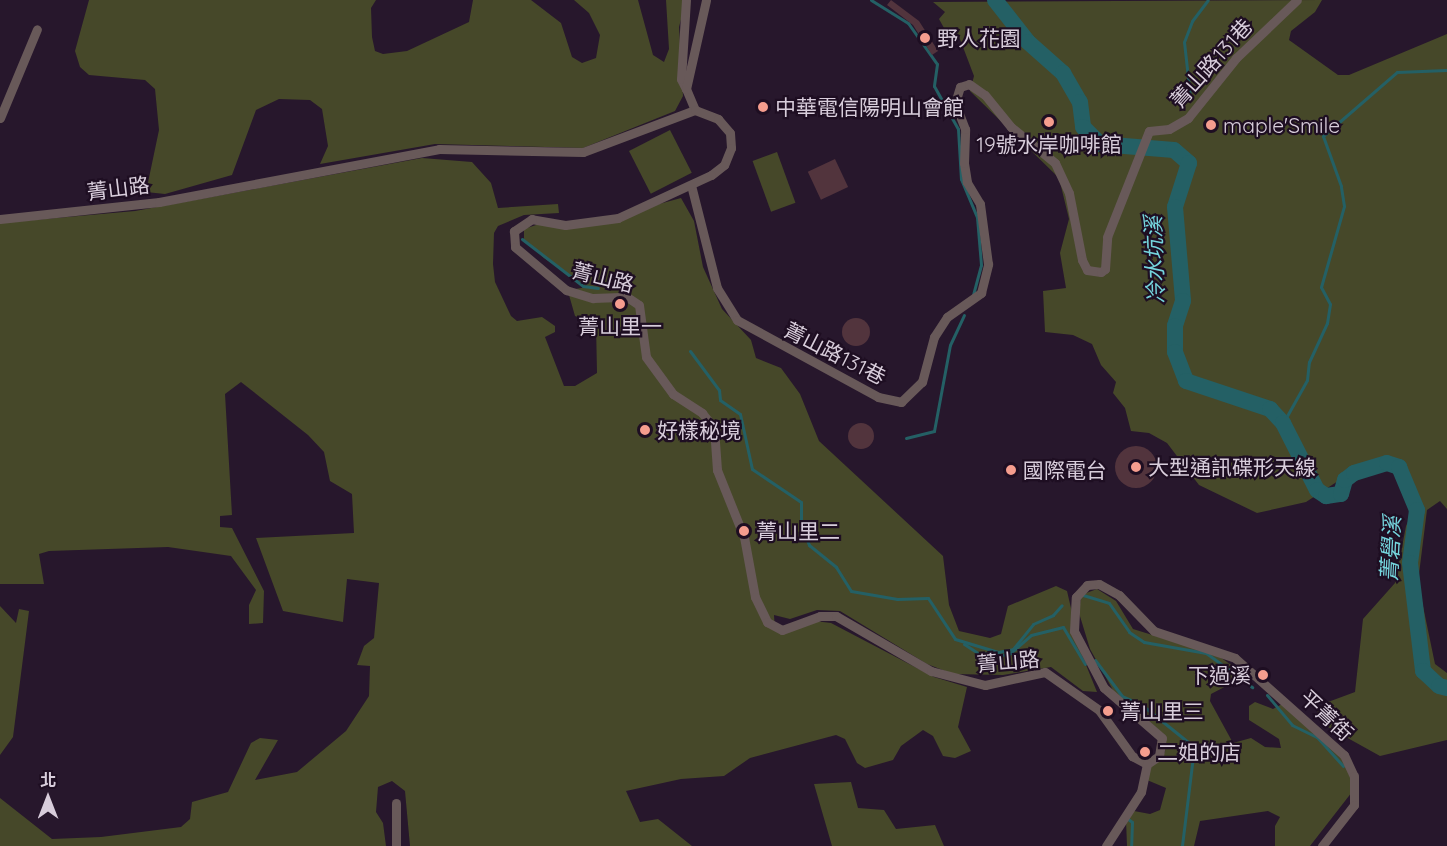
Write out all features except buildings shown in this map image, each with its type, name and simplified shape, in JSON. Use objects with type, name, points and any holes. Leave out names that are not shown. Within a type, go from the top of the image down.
[{"type":"street","points":[[686,0],[681,79],[695,110]]},
{"type":"street","points":[[686,89],[706,0]]},
{"type":"street","name":"菁山路131巷","points":[[691,185],[717,288],[737,320],[878,397],[901,402],[922,382],[934,337],[947,317],[974,302],[981,293],[988,264],[980,204],[967,182],[965,129],[955,103],[960,87],[969,84],[985,95],[1011,127],[1055,163],[1069,193],[1082,260],[1093,272],[1106,269],[1107,237],[1149,131],[1169,129],[1188,118],[1236,58],[1297,0]]},
{"type":"street","points":[[0,118],[37,29]]},
{"type":"street","name":"菁山路","points":[[0,219],[159,202],[439,149],[583,152],[695,110],[718,119],[730,133],[731,148],[724,165],[691,185],[618,218],[565,225],[532,219],[514,231],[515,247],[566,290],[593,298],[627,297],[639,305],[646,357],[673,394],[702,413],[714,428],[717,471],[744,537],[755,597],[767,622],[783,630],[796,622],[836,616],[931,671],[986,685],[1046,672],[1099,710],[1132,756],[1147,764]]},
{"type":"street","name":"平菁街","points":[[1147,764],[1159,756],[1162,738],[1104,688],[1074,631],[1076,597],[1082,588],[1099,584],[1119,595],[1154,631],[1223,651],[1324,734],[1352,766],[1356,792],[1350,816],[1322,846]]},
{"type":"street","points":[[1106,846],[1142,792],[1147,764]]},
{"type":"street","points":[[396,803],[396,846]]},
{"type":"green space","points":[[89,0],[376,0],[371,8],[372,37],[375,51],[383,54],[407,51],[469,22],[473,0],[531,0],[561,23],[572,57],[582,63],[596,58],[600,35],[589,13],[574,0],[638,0],[653,55],[664,62],[669,49],[666,0],[686,0],[679,27],[683,96],[675,111],[583,148],[435,144],[320,164],[328,146],[322,109],[310,100],[279,99],[256,110],[232,175],[165,194],[146,192],[159,130],[155,89],[145,80],[89,75],[80,67],[75,51]]},
{"type":"green space","points":[[1322,0],[1315,12],[1291,31],[1289,40],[1338,75],[1349,75],[1447,34],[1447,509],[1440,501],[1427,510],[1418,582],[1435,664],[1447,673],[1447,740],[1380,756],[1326,726],[1317,712],[1328,702],[1355,692],[1363,619],[1395,583],[1406,526],[1416,505],[1403,466],[1394,461],[1361,466],[1306,502],[1257,513],[1199,485],[1167,443],[1149,433],[1131,431],[1125,408],[1113,393],[1116,382],[1101,365],[1092,344],[1073,335],[1045,332],[1043,291],[1066,288],[1060,253],[1069,219],[1059,178],[970,91],[974,76],[958,34],[949,37],[939,19],[945,12],[933,2]]},
{"type":"green space","points":[[670,130],[692,173],[651,194],[629,151]]},
{"type":"green space","points":[[777,152],[795,203],[771,212],[753,161]]},
{"type":"green space","points":[[422,158],[472,162],[491,183],[498,208],[558,204],[559,213],[524,215],[498,226],[494,233],[493,264],[495,282],[511,316],[517,321],[542,317],[555,326],[555,332],[545,337],[564,386],[575,386],[597,373],[596,324],[575,316],[569,295],[575,289],[588,287],[544,258],[524,240],[524,229],[539,224],[575,227],[681,198],[694,221],[703,267],[722,309],[751,340],[756,358],[781,368],[800,394],[819,441],[943,556],[949,605],[959,631],[990,638],[1001,634],[1008,606],[1056,586],[1067,591],[1082,655],[1097,692],[1083,691],[1051,667],[1003,675],[953,674],[927,664],[840,611],[817,610],[790,619],[774,615],[775,631],[815,621],[831,623],[934,677],[967,687],[958,727],[971,751],[955,758],[943,756],[933,736],[923,730],[901,746],[893,760],[865,768],[857,763],[845,739],[836,735],[750,758],[724,776],[681,779],[626,791],[640,822],[658,819],[692,846],[410,846],[405,791],[392,781],[378,787],[376,812],[383,823],[386,846],[0,846],[0,798],[52,839],[101,837],[181,827],[190,819],[192,802],[228,792],[251,743],[260,738],[278,740],[255,780],[297,772],[346,731],[369,696],[370,666],[357,665],[364,646],[374,638],[379,583],[347,579],[343,622],[283,611],[256,538],[354,533],[352,494],[330,481],[324,452],[308,435],[241,382],[225,394],[232,515],[220,516],[220,527],[232,528],[264,591],[263,623],[249,624],[249,605],[256,590],[231,556],[168,547],[49,551],[39,554],[44,584],[0,584],[0,223],[135,211]]},
{"type":"green space","points":[[1097,589],[1116,601],[1133,629],[1217,655],[1237,669],[1236,681],[1211,694],[1210,701],[1233,743],[1251,738],[1265,747],[1281,748],[1279,739],[1249,720],[1249,706],[1255,702],[1273,709],[1284,703],[1322,734],[1349,768],[1352,792],[1310,846],[1275,846],[1275,826],[1280,817],[1268,811],[1200,821],[1194,846],[1127,846],[1126,820],[1134,811],[1150,814],[1160,810],[1166,788],[1147,780],[1150,766],[1165,752],[1166,736],[1114,692],[1090,649],[1079,613],[1081,595]]},
{"type":"green space","points":[[0,606],[16,623],[19,609],[29,611],[13,737],[0,755]]},
{"type":"green space","points":[[851,782],[858,808],[884,810],[896,829],[935,825],[944,846],[832,846],[814,784]]},
{"type":"waterway","points":[[871,0],[908,23],[937,64],[934,86],[958,129],[961,179],[977,217],[981,265],[973,294]]},
{"type":"waterway","name":"冷水坑溪","points":[[995,0],[1028,42],[1063,73],[1080,102],[1083,127],[1100,144],[1174,150],[1189,163],[1175,207],[1183,301],[1175,326],[1175,352],[1186,381],[1270,409],[1283,423],[1317,490],[1326,496],[1341,494],[1345,480],[1354,473],[1387,463],[1399,467],[1417,510],[1410,563],[1423,671],[1439,686],[1447,688]]},
{"type":"waterway","points":[[1190,96],[1184,42],[1192,21],[1208,0]]},
{"type":"waterway","points":[[1283,423],[1307,380],[1309,362],[1327,323],[1330,304],[1321,287],[1344,206],[1341,186],[1323,136],[1397,72],[1447,70]]},
{"type":"waterway","points":[[522,239],[583,286],[598,288]]},
{"type":"waterway","points":[[906,438],[934,431],[950,345],[964,315]]},
{"type":"waterway","points":[[690,351],[719,390],[720,400],[740,414],[752,469],[801,502],[801,526],[809,545],[836,567],[851,591],[897,599],[928,598],[955,639],[998,652],[1013,649],[1033,624],[1053,615],[1062,605]]},
{"type":"waterway","points":[[1083,595],[1109,603],[1129,632],[1144,642],[1206,653],[1235,674]]},
{"type":"waterway","points":[[964,644],[978,653],[1008,655],[1031,635],[1063,627],[1085,664]]},
{"type":"waterway","points":[[1095,660],[1122,696],[1142,705],[1188,742],[1193,756],[1182,846]]},
{"type":"waterway","points":[[1245,682],[1252,687]]},
{"type":"waterway","points":[[1267,695],[1292,725],[1317,737],[1343,766]]},
{"type":"waterway","points":[[1128,819],[1132,822],[1131,846]]},
{"type":"place","name":"野人花園","points":[[925,38]]},
{"type":"place","name":"中華電信陽明山會館","points":[[763,107]]},
{"type":"place","name":"19號水岸咖啡館","points":[[1049,122]]},
{"type":"place","name":"maple'Smile","points":[[1211,125]]},
{"type":"place","name":"菁山里一","points":[[620,304]]},
{"type":"place","name":"好樣秘境","points":[[645,430]]},
{"type":"place","name":"大型通訊碟形天線","points":[[1136,467]]},
{"type":"place","name":"國際電台","points":[[1011,470]]},
{"type":"place","name":"菁山里二","points":[[744,531]]},
{"type":"place","name":"下過溪","points":[[1263,675]]},
{"type":"place","name":"菁山里三","points":[[1108,711]]},
{"type":"place","name":"二姐的店","points":[[1145,752]]},
{"type":"water label","name":"菁礐溪","points":[[1391,549]]}]
